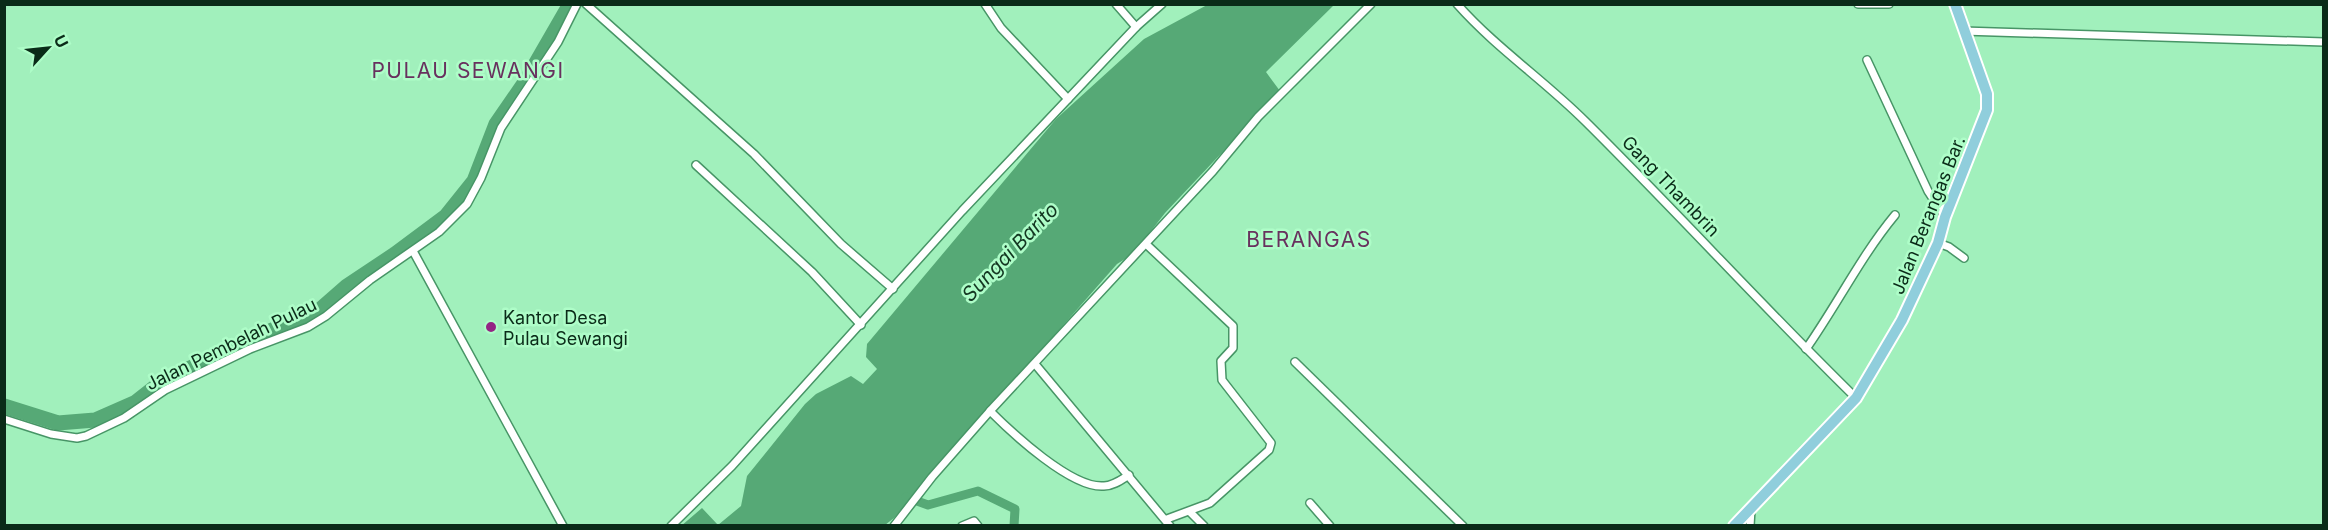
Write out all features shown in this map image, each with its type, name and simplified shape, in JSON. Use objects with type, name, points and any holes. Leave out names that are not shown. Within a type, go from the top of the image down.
[{"type":"main road","name":"Jalan Berangas Bar.","points":[[1734,525],[1856,398],[1902,320],[1938,243],[1945,217],[1987,110],[1987,94],[1955,4]]},
{"type":"street","name":"Jalan Pembelah Pulau","points":[[4,419],[69,437],[81,437],[103,429],[165,390],[250,349],[308,327],[439,232],[466,204],[481,178],[501,128],[558,42],[577,4]]},
{"type":"street","points":[[586,4],[754,154],[841,244],[893,289]]},
{"type":"street","points":[[985,4],[1001,28],[1068,99]]},
{"type":"street","points":[[1116,4],[1136,27]]},
{"type":"street","points":[[671,525],[732,466],[1068,99],[1136,27],[1162,4]]},
{"type":"street","points":[[894,525],[990,411],[1146,244],[1258,117],[1371,4]]},
{"type":"street","name":"Gang Thambrin","points":[[1457,4],[1502,49],[1580,116],[1674,208],[1806,349],[1856,398]]},
{"type":"street","points":[[1858,4],[1889,4]]},
{"type":"street","points":[[1963,31],[2324,42]]},
{"type":"street","points":[[1867,60],[1928,191],[1945,217]]},
{"type":"street","points":[[696,165],[812,272],[861,325]]},
{"type":"street","points":[[1806,349],[1831,314],[1877,236],[1895,215]]},
{"type":"street","points":[[1938,243],[1949,247],[1964,258]]},
{"type":"street","points":[[1035,364],[1169,522],[1210,503],[1269,450],[1271,444],[1222,380],[1221,361],[1232,352],[1233,326],[1146,244]]},
{"type":"street","points":[[413,250],[563,525]]},
{"type":"street","points":[[1295,362],[1463,525]]},
{"type":"street","points":[[990,411],[1042,458],[1081,480],[1106,486],[1129,475]]},
{"type":"street","points":[[1310,503],[1330,525]]},
{"type":"street","points":[[1750,525],[1751,506]]},
{"type":"street","points":[[1190,512],[1204,525]]},
{"type":"street","points":[[962,525],[974,521],[978,525]]},
{"type":"water","name":"Sungai Barito","points":[[1207,5],[1334,5],[1266,72],[1280,91],[1165,213],[1133,254],[1117,264],[894,518],[885,525],[681,526],[702,508],[718,525],[741,506],[747,476],[805,404],[816,394],[851,376],[863,384],[877,369],[866,357],[867,344],[1056,119],[1144,39]]},
{"type":"waterway","points":[[4,406],[58,423],[95,420],[136,402],[164,380],[272,330],[315,314],[347,286],[446,216],[474,181],[496,124],[525,82],[570,4]]},
{"type":"waterway","points":[[906,497],[928,505],[978,491],[1015,509],[1014,526]]},
{"type":"place","name":"Kantor Desa Pulau Sewangi","points":[[491,327]]},
{"type":"district","name":"PULAU SEWANGI","points":[[468,70]]},
{"type":"district","name":"BERANGAS","points":[[1309,239]]}]
